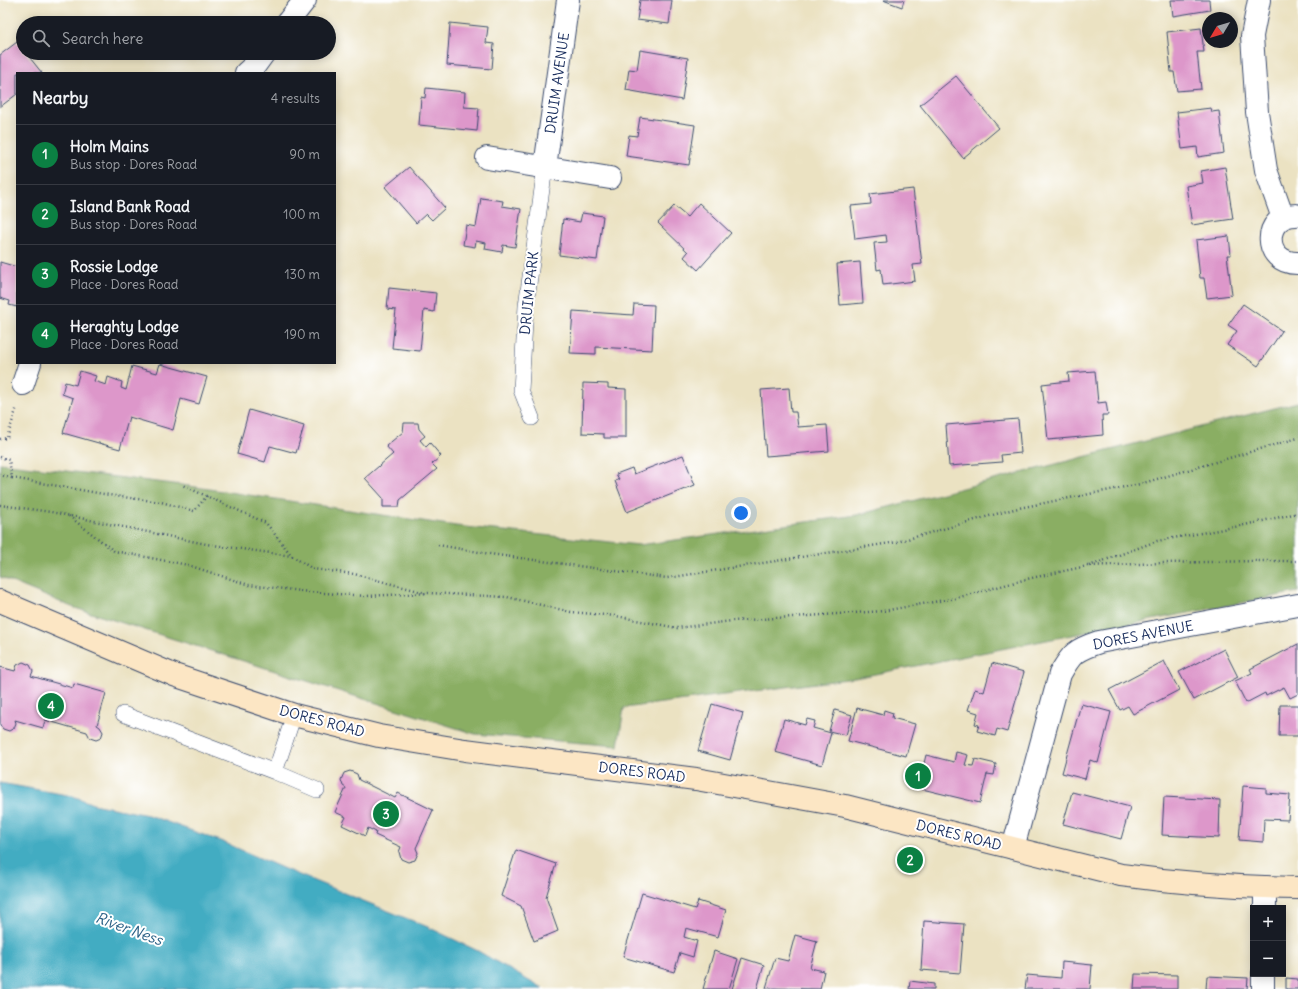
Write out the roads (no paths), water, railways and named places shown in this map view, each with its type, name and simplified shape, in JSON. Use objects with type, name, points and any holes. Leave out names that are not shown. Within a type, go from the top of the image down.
[{"type":"main road","name":"DORES ROAD","points":[[0,601],[174,675],[294,715],[379,736],[465,750],[696,779],[845,806],[1121,875],[1265,898],[1298,888]]},
{"type":"street","points":[[292,16],[305,0]]},
{"type":"street","name":"DRUIM AVENUE","points":[[545,167],[568,0]]},
{"type":"street","points":[[1259,0],[1252,36],[1257,112],[1266,170],[1291,217],[1278,222],[1273,228],[1271,243],[1273,250],[1284,261],[1298,263]]},
{"type":"street","points":[[247,72],[259,60]]},
{"type":"street","points":[[487,158],[610,178]]},
{"type":"street","points":[[23,384],[30,364]]},
{"type":"street","name":"DORES AVENUE","points":[[1013,848],[1060,674],[1070,657],[1083,647],[1099,642],[1298,605]]},
{"type":"street","points":[[1263,977],[1263,989]]},
{"type":"lane","name":"DRUIM PARK","points":[[532,418],[520,390],[526,306],[545,167]]},
{"type":"lane","points":[[123,714],[275,772],[317,790]]},
{"type":"lane","points":[[275,772],[294,715]]},
{"type":"water","name":"River Ness","points":[[0,783],[73,796],[93,804],[148,815],[223,842],[287,870],[428,927],[478,951],[543,989],[0,989]]},
{"type":"place","name":"Heraghty Lodge","points":[[51,706]]},
{"type":"place","name":"Holm Mains","points":[[918,776]]},
{"type":"place","name":"Rossie Lodge","points":[[386,814]]},
{"type":"place","name":"Island Bank Road","points":[[910,860]]}]
